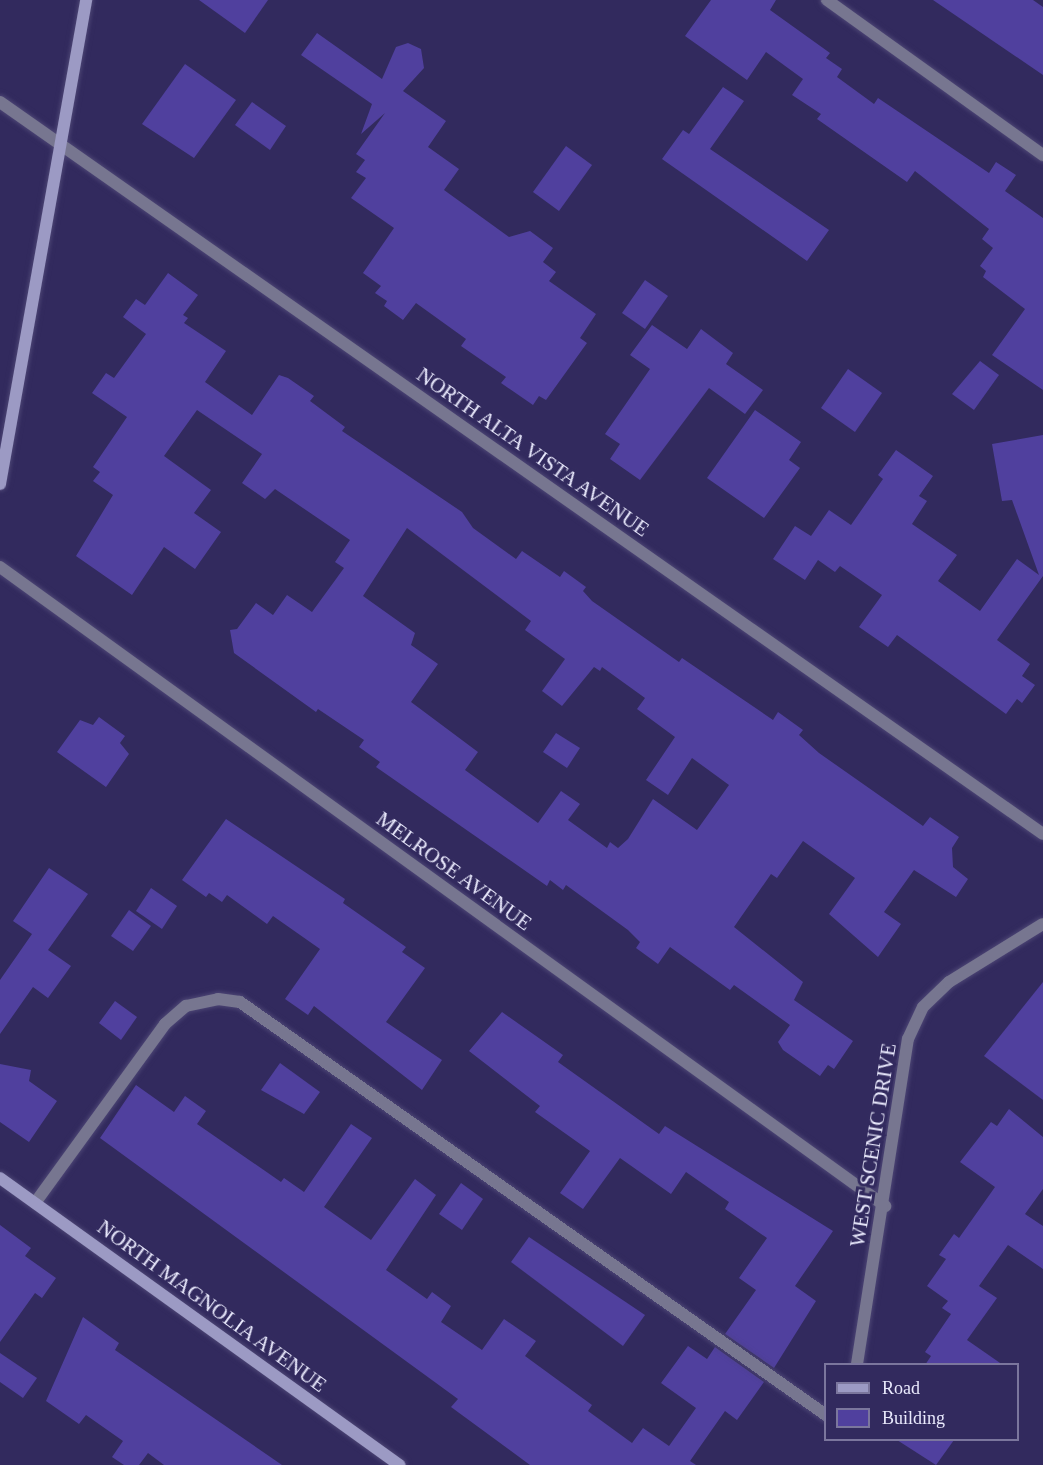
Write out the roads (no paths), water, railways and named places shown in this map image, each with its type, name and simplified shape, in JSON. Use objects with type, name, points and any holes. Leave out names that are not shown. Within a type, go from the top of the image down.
[{"type":"street","points":[[0,484],[86,0]]},
{"type":"street","points":[[826,0],[1043,155]]},
{"type":"street","name":"NORTH ALTA VISTA AVENUE","points":[[0,102],[1043,834]]},
{"type":"street","name":"MELROSE AVENUE","points":[[0,567],[885,1206]]},
{"type":"street","name":"WEST SCENIC DRIVE","points":[[857,1363],[885,1206],[908,1039],[923,1006],[949,982],[1043,924]]},
{"type":"street","points":[[35,1203],[165,1024],[186,1006],[218,999],[240,1002],[824,1414]]},
{"type":"street","name":"NORTH MAGNOLIA AVENUE","points":[[0,1178],[400,1465]]}]
